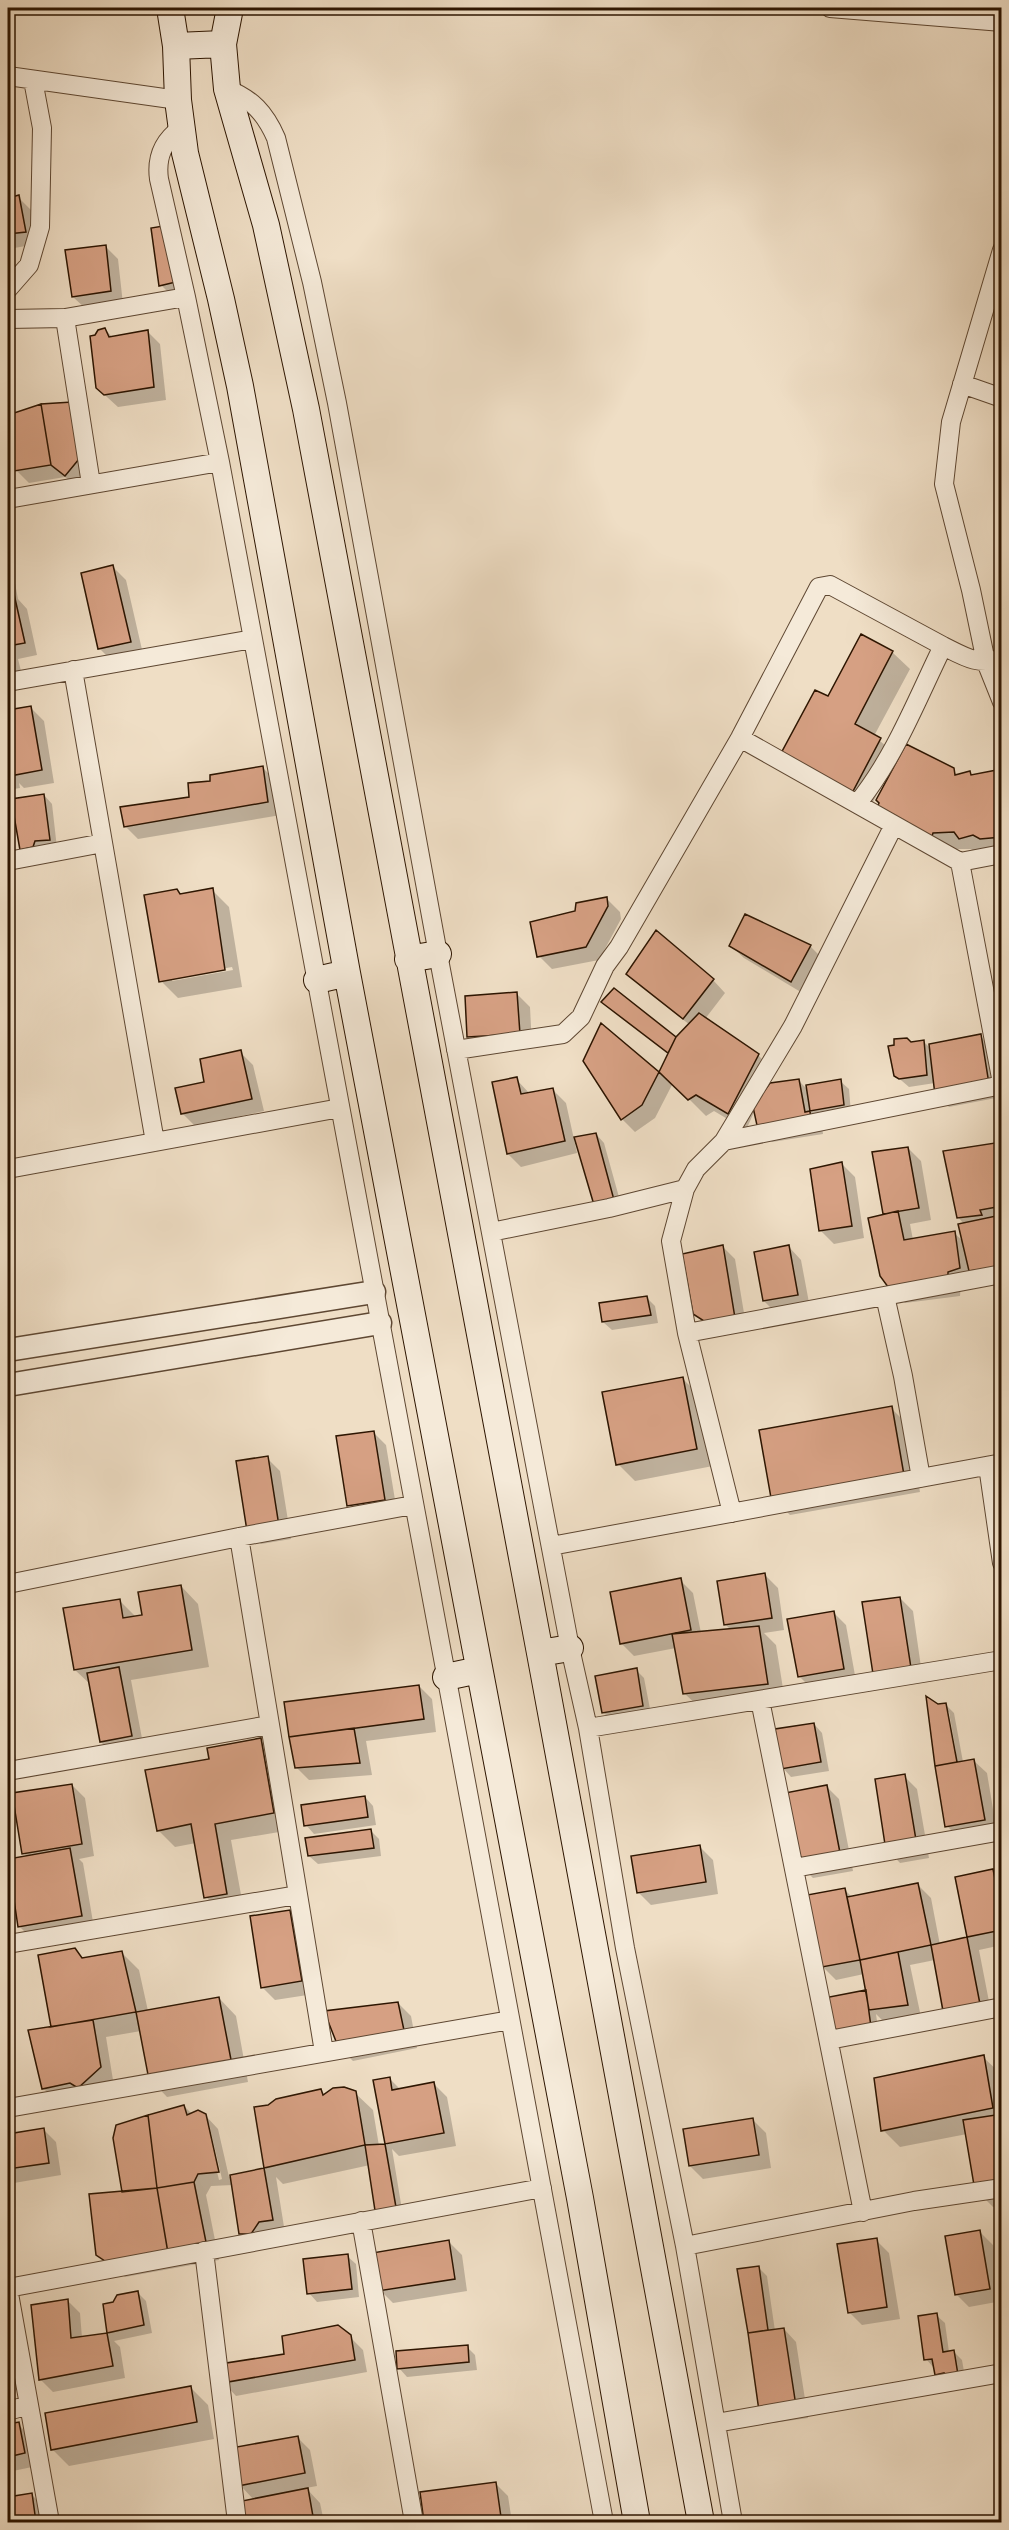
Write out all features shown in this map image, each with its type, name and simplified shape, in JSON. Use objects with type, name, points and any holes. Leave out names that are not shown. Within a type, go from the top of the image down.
[{"type":"main road","points":[[170,8],[176,46],[178,100],[185,153],[237,375],[347,973],[580,2198],[637,2523]]},
{"type":"main road","points":[[230,8],[224,44],[227,89],[253,174],[293,347],[540,1653],[701,2523]]},
{"type":"main road","points":[[176,46],[224,44]]},
{"type":"main road","points":[[408,959],[438,954]]},
{"type":"main road","points":[[317,980],[347,973]]},
{"type":"main road","points":[[540,1653],[570,1648]]},
{"type":"main road","points":[[446,1677],[479,1670]]},
{"type":"street","points":[[830,8],[1002,22]]},
{"type":"street","points":[[8,76],[178,100]]},
{"type":"street","points":[[8,289],[29,265],[40,227],[42,128],[33,80]]},
{"type":"street","points":[[227,89],[244,96],[258,107],[269,122],[284,166],[333,383],[456,1050],[570,1648],[588,1728],[625,1948],[685,2246],[733,2523]]},
{"type":"street","points":[[181,128],[167,141],[159,159],[158,169],[220,462],[604,2523]]},
{"type":"street","points":[[1002,250],[951,422],[944,484],[971,590],[994,661],[1002,702]]},
{"type":"street","points":[[8,319],[65,318],[186,297]]},
{"type":"street","points":[[65,318],[91,484]]},
{"type":"street","points":[[962,384],[1002,398]]},
{"type":"street","points":[[8,499],[220,462]]},
{"type":"street","points":[[456,1050],[563,1034],[581,1017],[605,966],[619,947],[740,738],[819,587],[830,585],[970,660],[994,661]]},
{"type":"street","points":[[8,682],[253,639]]},
{"type":"street","points":[[857,804],[872,785],[901,733],[943,646]]},
{"type":"street","points":[[72,670],[155,1142]]},
{"type":"street","points":[[740,738],[960,862],[1002,854]]},
{"type":"street","points":[[732,1513],[687,1333],[671,1241],[686,1188],[696,1168],[724,1141],[793,1026],[894,825]]},
{"type":"street","points":[[8,861],[103,843]]},
{"type":"street","points":[[724,1141],[1002,1084],[960,862]]},
{"type":"street","points":[[8,1169],[340,1108]]},
{"type":"street","points":[[491,1232],[609,1208],[686,1188]]},
{"type":"street","points":[[687,1333],[1002,1274]]},
{"type":"street","points":[[8,1350],[374,1293]]},
{"type":"street","points":[[885,1296],[903,1376],[921,1478]]},
{"type":"street","points":[[8,1385],[380,1323]]},
{"type":"street","points":[[551,1546],[995,1464],[1002,1563]]},
{"type":"street","points":[[8,1584],[239,1537],[413,1505]]},
{"type":"street","points":[[239,1537],[324,2052]]},
{"type":"street","points":[[588,1728],[1002,1660]]},
{"type":"street","points":[[760,1700],[863,2212]]},
{"type":"street","points":[[8,1771],[269,1725]]},
{"type":"street","points":[[794,1868],[1002,1831]]},
{"type":"street","points":[[8,1944],[297,1895]]},
{"type":"street","points":[[829,2040],[1002,2007]]},
{"type":"street","points":[[8,2108],[510,2020]]},
{"type":"street","points":[[50,2523],[8,2288],[542,2188]]},
{"type":"street","points":[[685,2246],[1002,2188]]},
{"type":"street","points":[[361,2222],[414,2523]]},
{"type":"street","points":[[204,2251],[237,2523]]},
{"type":"street","points":[[716,2423],[1002,2373]]},
{"type":"street","points":[[8,2411],[28,2405]]},
{"type":"building","points":[[19,195],[26,232],[8,234],[8,198]]},
{"type":"building","points":[[169,225],[180,281],[159,286],[151,228]]},
{"type":"building","points":[[106,245],[111,291],[72,297],[65,250]]},
{"type":"building","points":[[105,328],[109,337],[148,330],[154,387],[104,395],[96,388],[90,336]]},
{"type":"building","points":[[72,402],[79,459],[65,476],[51,465],[41,404]]},
{"type":"building","points":[[41,404],[51,465],[14,471],[8,441],[8,415]]},
{"type":"building","points":[[113,565],[131,642],[98,649],[81,573]]},
{"type":"building","points":[[14,594],[25,643],[8,646],[8,595]]},
{"type":"building","points":[[861,634],[893,651],[855,724],[881,738],[851,795],[779,757],[815,690],[828,696]]},
{"type":"building","points":[[31,706],[42,770],[10,776],[8,710]]},
{"type":"building","points":[[906,744],[954,768],[955,775],[970,771],[971,775],[1002,769],[1002,837],[980,839],[973,835],[959,839],[954,832],[933,833],[929,846],[875,813],[879,803],[876,800]]},
{"type":"building","points":[[263,766],[268,802],[124,827],[120,807],[189,797],[188,783],[210,781],[210,775]]},
{"type":"building","points":[[44,794],[50,840],[35,841],[33,847],[20,850],[11,799]]},
{"type":"building","points":[[213,888],[225,970],[159,982],[144,895],[177,889],[180,894]]},
{"type":"building","points":[[607,897],[608,906],[586,947],[537,957],[530,922],[575,911],[576,903]]},
{"type":"building","points":[[745,914],[811,945],[791,982],[729,946]]},
{"type":"building","points":[[656,930],[714,979],[683,1019],[626,974]]},
{"type":"building","points":[[1002,978],[1002,1011],[995,980]]},
{"type":"building","points":[[614,988],[676,1037],[668,1053],[601,1002]]},
{"type":"building","points":[[517,992],[520,1034],[467,1037],[465,996]]},
{"type":"building","points":[[699,1013],[759,1054],[728,1114],[696,1095],[688,1100],[659,1072],[676,1037]]},
{"type":"building","points":[[601,1023],[659,1072],[642,1105],[621,1120],[583,1061]]},
{"type":"building","points":[[981,1034],[989,1084],[935,1095],[929,1044]]},
{"type":"building","points":[[907,1038],[911,1042],[924,1040],[927,1075],[899,1079],[894,1076],[888,1046],[894,1045],[894,1039]]},
{"type":"building","points":[[241,1050],[252,1099],[181,1114],[175,1088],[204,1082],[200,1059]]},
{"type":"building","points":[[517,1077],[521,1094],[553,1088],[565,1141],[507,1154],[492,1082]]},
{"type":"building","points":[[799,1079],[805,1112],[810,1111],[811,1122],[758,1130],[753,1107],[770,1083]]},
{"type":"building","points":[[841,1079],[844,1105],[810,1111],[806,1085]]},
{"type":"building","points":[[596,1133],[614,1200],[594,1205],[574,1137]]},
{"type":"building","points":[[995,1143],[1002,1175],[1002,1206],[980,1210],[982,1215],[957,1218],[943,1151]]},
{"type":"building","points":[[908,1147],[919,1208],[883,1214],[872,1152]]},
{"type":"building","points":[[842,1162],[852,1226],[819,1231],[810,1169]]},
{"type":"building","points":[[898,1211],[904,1240],[955,1231],[960,1268],[948,1272],[948,1283],[891,1291],[880,1276],[868,1218]]},
{"type":"building","points":[[996,1216],[1002,1221],[1002,1267],[969,1271],[958,1224]]},
{"type":"building","points":[[723,1245],[735,1318],[707,1323],[693,1314],[682,1254]]},
{"type":"building","points":[[789,1245],[798,1295],[763,1301],[754,1252]]},
{"type":"building","points":[[647,1296],[651,1315],[602,1322],[599,1303]]},
{"type":"building","points":[[683,1377],[697,1449],[616,1465],[602,1392]]},
{"type":"building","points":[[892,1406],[904,1475],[771,1498],[759,1430]]},
{"type":"building","points":[[374,1431],[385,1500],[347,1506],[336,1436]]},
{"type":"building","points":[[268,1456],[279,1526],[247,1531],[236,1461]]},
{"type":"building","points":[[765,1573],[772,1618],[724,1625],[717,1581]]},
{"type":"building","points":[[681,1578],[691,1630],[620,1644],[610,1592]]},
{"type":"building","points":[[181,1585],[192,1650],[74,1670],[63,1608],[120,1599],[123,1618],[142,1615],[138,1592]]},
{"type":"building","points":[[900,1597],[911,1668],[873,1674],[862,1602]]},
{"type":"building","points":[[834,1611],[844,1669],[798,1677],[787,1619]]},
{"type":"building","points":[[759,1626],[768,1684],[683,1694],[672,1634]]},
{"type":"building","points":[[119,1667],[132,1736],[100,1742],[87,1673]]},
{"type":"building","points":[[637,1668],[643,1706],[602,1713],[595,1676]]},
{"type":"building","points":[[419,1685],[424,1719],[289,1737],[284,1702]]},
{"type":"building","points":[[926,1696],[938,1704],[946,1703],[957,1762],[935,1766]]},
{"type":"building","points":[[814,1723],[821,1762],[781,1769],[775,1729]]},
{"type":"building","points":[[354,1728],[360,1763],[295,1768],[289,1737]]},
{"type":"building","points":[[261,1738],[274,1813],[215,1824],[227,1894],[204,1898],[191,1824],[157,1831],[145,1770],[209,1759],[207,1748]]},
{"type":"building","points":[[974,1759],[985,1820],[945,1827],[935,1766]]},
{"type":"building","points":[[905,1774],[917,1846],[886,1851],[875,1779]]},
{"type":"building","points":[[72,1784],[82,1844],[22,1854],[12,1793]]},
{"type":"building","points":[[827,1785],[841,1858],[799,1866],[785,1793]]},
{"type":"building","points":[[365,1796],[368,1817],[304,1826],[301,1805]]},
{"type":"building","points":[[371,1829],[374,1848],[308,1856],[305,1838]]},
{"type":"building","points":[[700,1845],[706,1882],[637,1893],[631,1856]]},
{"type":"building","points":[[70,1848],[82,1916],[18,1927],[8,1859]]},
{"type":"building","points":[[993,1869],[1002,1914],[1002,1930],[967,1937],[955,1877]]},
{"type":"building","points":[[918,1883],[931,1945],[860,1960],[847,1897]]},
{"type":"building","points":[[845,1888],[860,1960],[822,1967],[807,1895]]},
{"type":"building","points":[[290,1910],[302,1981],[261,1988],[250,1916]]},
{"type":"building","points":[[967,1937],[980,2004],[943,2011],[931,1945]]},
{"type":"building","points":[[75,1948],[82,1958],[122,1951],[136,2012],[51,2027],[38,1955]]},
{"type":"building","points":[[898,1952],[908,2005],[869,2010],[860,1960]]},
{"type":"building","points":[[866,1990],[871,2027],[832,2035],[824,1998]]},
{"type":"building","points":[[219,1997],[232,2065],[149,2080],[136,2012]]},
{"type":"building","points":[[398,2002],[405,2035],[339,2049],[324,2011]]},
{"type":"building","points":[[93,2020],[101,2067],[78,2088],[70,2083],[42,2089],[28,2030]]},
{"type":"building","points":[[984,2055],[993,2108],[881,2131],[874,2078]]},
{"type":"building","points":[[390,2077],[392,2090],[434,2082],[444,2133],[385,2144],[373,2080]]},
{"type":"building","points":[[344,2087],[356,2091],[365,2145],[264,2168],[254,2107],[268,2105],[276,2099],[321,2089],[323,2095],[333,2088]]},
{"type":"building","points":[[184,2105],[187,2115],[198,2110],[206,2114],[219,2172],[198,2174],[194,2182],[157,2188],[148,2115]]},
{"type":"building","points":[[1002,2114],[1002,2186],[975,2191],[963,2120]]},
{"type":"building","points":[[148,2115],[157,2188],[122,2192],[113,2138],[116,2125]]},
{"type":"building","points":[[753,2118],[759,2155],[689,2166],[683,2129]]},
{"type":"building","points":[[44,2128],[49,2163],[8,2169],[8,2134]]},
{"type":"building","points":[[385,2144],[397,2213],[376,2217],[365,2145]]},
{"type":"building","points":[[264,2168],[273,2220],[259,2222],[251,2234],[239,2234],[230,2175]]},
{"type":"building","points":[[194,2182],[207,2247],[168,2253],[157,2188]]},
{"type":"building","points":[[157,2188],[168,2253],[111,2265],[96,2255],[89,2194]]},
{"type":"building","points":[[980,2230],[990,2289],[955,2295],[945,2236]]},
{"type":"building","points":[[877,2238],[887,2307],[848,2313],[837,2244]]},
{"type":"building","points":[[449,2240],[455,2279],[378,2291],[372,2253]]},
{"type":"building","points":[[348,2254],[352,2289],[307,2294],[303,2259]]},
{"type":"building","points":[[759,2266],[768,2330],[748,2333],[737,2269]]},
{"type":"building","points":[[138,2291],[144,2325],[107,2333],[103,2304],[113,2302],[117,2295]]},
{"type":"building","points":[[68,2299],[71,2338],[107,2333],[113,2366],[39,2380],[31,2305]]},
{"type":"building","points":[[937,2313],[943,2352],[954,2350],[959,2381],[945,2383],[944,2373],[935,2375],[932,2359],[924,2360],[918,2316]]},
{"type":"building","points":[[338,2325],[351,2335],[355,2360],[222,2383],[220,2364],[284,2354],[282,2336]]},
{"type":"building","points":[[784,2328],[796,2406],[759,2411],[748,2333]]},
{"type":"building","points":[[468,2345],[469,2362],[397,2369],[396,2351]]},
{"type":"building","points":[[191,2386],[197,2422],[51,2450],[45,2413]]},
{"type":"building","points":[[19,2422],[25,2453],[8,2457],[8,2424]]},
{"type":"building","points":[[298,2436],[305,2473],[238,2486],[231,2448]]},
{"type":"building","points":[[496,2482],[501,2517],[456,2522],[424,2522],[420,2492]]},
{"type":"building","points":[[308,2488],[314,2522],[246,2522],[242,2501]]},
{"type":"building","points":[[32,2493],[36,2522],[8,2522],[8,2497]]}]
